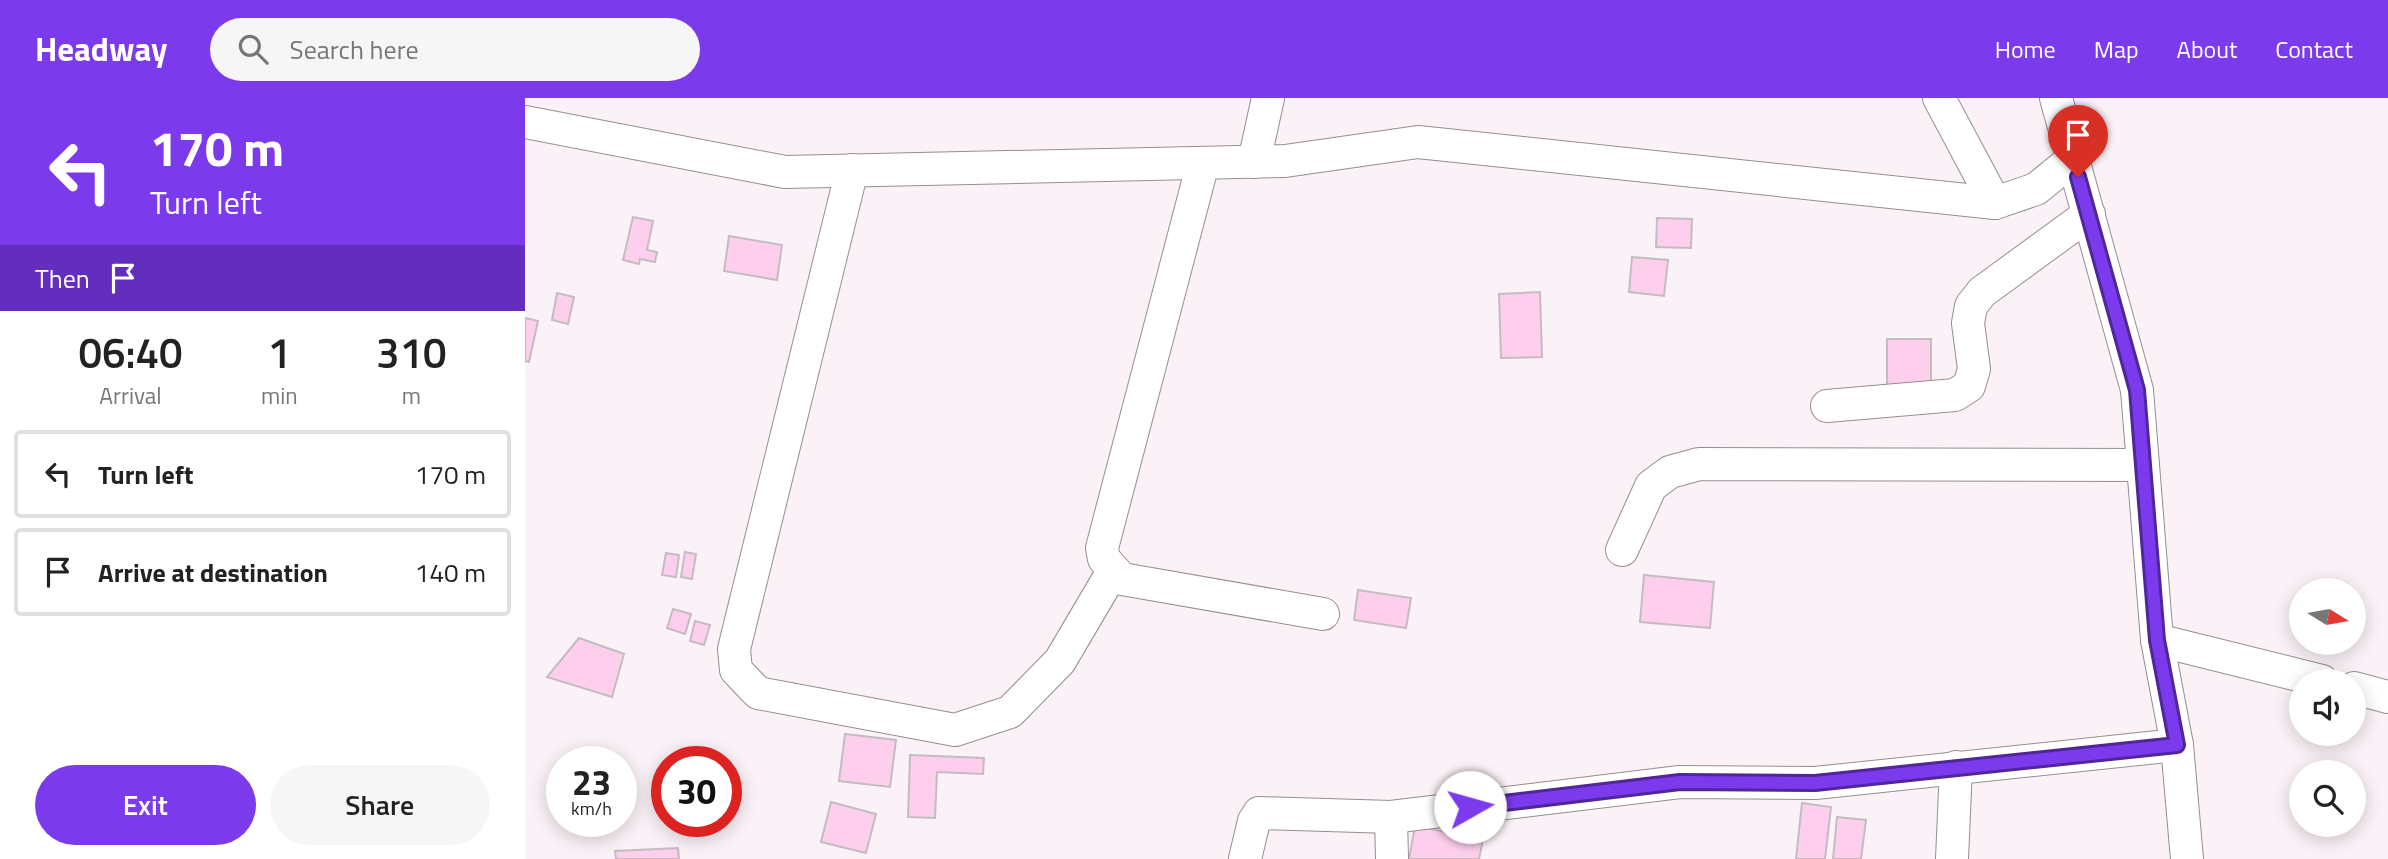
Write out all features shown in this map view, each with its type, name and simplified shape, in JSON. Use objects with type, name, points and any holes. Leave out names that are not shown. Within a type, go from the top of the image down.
[{"type":"street","points":[[1254,162],[1268,98]]},
{"type":"street","points":[[1939,98],[1995,204]]},
{"type":"street","points":[[2056,98],[2137,390],[2157,640],[2177,745],[2186,859]]},
{"type":"street","points":[[525,122],[785,172],[1285,161],[1418,142],[1995,204],[2036,189],[2073,159]]},
{"type":"street","points":[[1203,163],[1102,548],[1104,559],[1122,579],[1323,614]]},
{"type":"street","points":[[852,170],[734,649],[736,670],[758,693],[955,730],[1010,712],[1035,689],[1060,661],[1113,571]]},
{"type":"street","points":[[1827,406],[1955,395],[1969,386],[1974,369],[1968,323],[1971,306],[1982,292],[2088,214]]},
{"type":"street","points":[[1622,550],[1651,486],[1670,472],[1699,464],[2143,465]]},
{"type":"street","points":[[2157,640],[2289,673]]},
{"type":"street","points":[[2366,691],[2388,697]]},
{"type":"street","points":[[1245,859],[1254,821],[1259,813],[1391,817],[1680,782],[1815,783],[2177,745]]},
{"type":"street","points":[[1952,859],[1956,767]]},
{"type":"street","points":[[1391,817],[1392,859]]},
{"type":"building","points":[[633,217],[653,221],[647,250],[657,252],[655,262],[640,259],[639,264],[623,260]]},
{"type":"building","points":[[1657,218],[1692,219],[1691,248],[1656,247]]},
{"type":"building","points":[[729,236],[782,245],[777,280],[724,271]]},
{"type":"building","points":[[1632,257],[1668,260],[1664,296],[1629,292]]},
{"type":"building","points":[[1540,292],[1542,357],[1501,358],[1499,294]]},
{"type":"building","points":[[557,293],[574,297],[568,324],[552,320]]},
{"type":"building","points":[[525,318],[538,321],[529,362],[525,361]]},
{"type":"building","points":[[1887,339],[1931,339],[1931,392],[1887,392]]},
{"type":"building","points":[[685,552],[696,554],[692,579],[681,577]]},
{"type":"building","points":[[666,553],[679,555],[676,577],[662,575]]},
{"type":"building","points":[[1644,575],[1714,582],[1710,628],[1640,622]]},
{"type":"building","points":[[1358,590],[1411,598],[1406,628],[1354,620]]},
{"type":"building","points":[[673,609],[691,614],[685,634],[667,628]]},
{"type":"building","points":[[695,621],[710,625],[704,645],[690,641]]},
{"type":"building","points":[[579,638],[624,654],[612,697],[547,677]]},
{"type":"building","points":[[845,734],[896,740],[890,787],[839,781]]},
{"type":"building","points":[[910,755],[984,758],[983,774],[937,772],[935,818],[908,817]]},
{"type":"building","points":[[831,802],[876,814],[866,853],[821,842]]},
{"type":"building","points":[[1802,803],[1831,807],[1825,859],[1796,859]]},
{"type":"building","points":[[1837,817],[1866,820],[1861,859],[1833,859]]},
{"type":"building","points":[[1415,826],[1483,839],[1479,859],[1409,859]]},
{"type":"building","points":[[678,848],[679,859],[616,859],[615,851]]},
{"type":"route","points":[[1470,807],[1680,782],[1815,783],[2177,745],[2157,640],[2137,390],[2078,177]]}]
